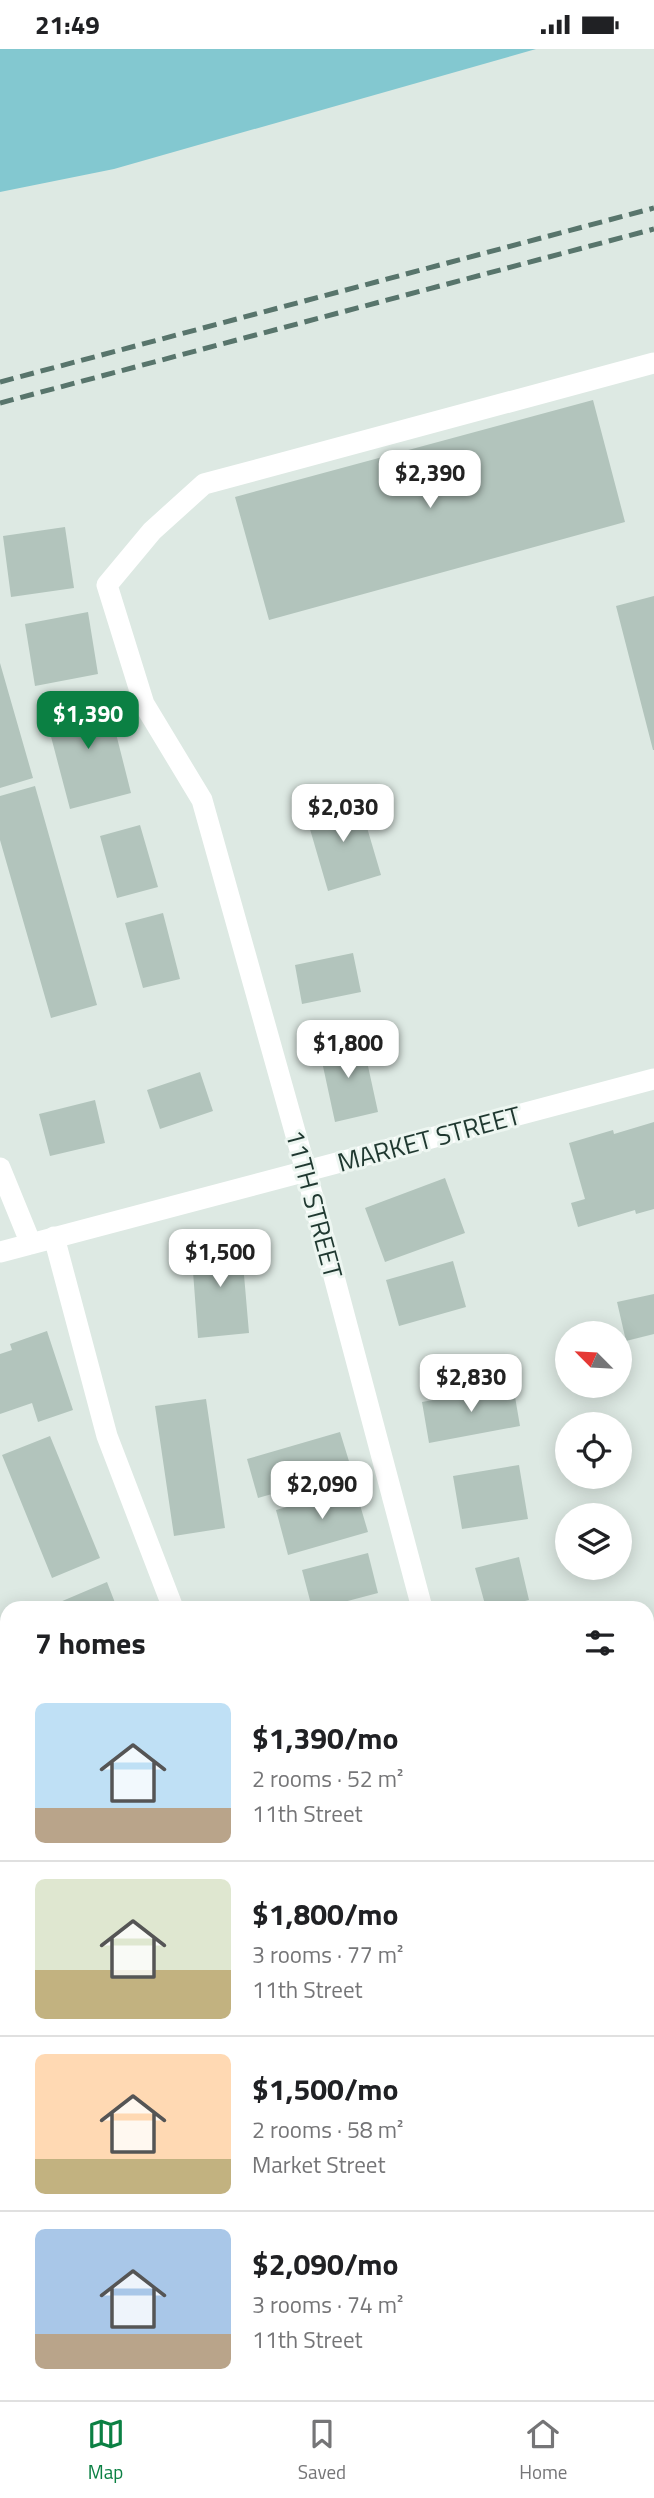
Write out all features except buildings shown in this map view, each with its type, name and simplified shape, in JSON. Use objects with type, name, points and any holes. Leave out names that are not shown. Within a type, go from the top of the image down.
[{"type":"street","name":"11TH STREET","points":[[420,1601],[306,1171],[202,800],[144,704],[107,585],[152,531],[204,484],[654,363]]},
{"type":"street","name":"MARKET STREET","points":[[0,1252],[654,1079]]},
{"type":"street","points":[[0,1168],[31,1244]]},
{"type":"street","points":[[54,1237],[107,1436],[170,1601]]},
{"type":"water","points":[[0,49],[536,49],[114,169],[0,192]]},
{"type":"railway","points":[[0,382],[654,208]]},
{"type":"railway","points":[[0,403],[654,229]]}]
